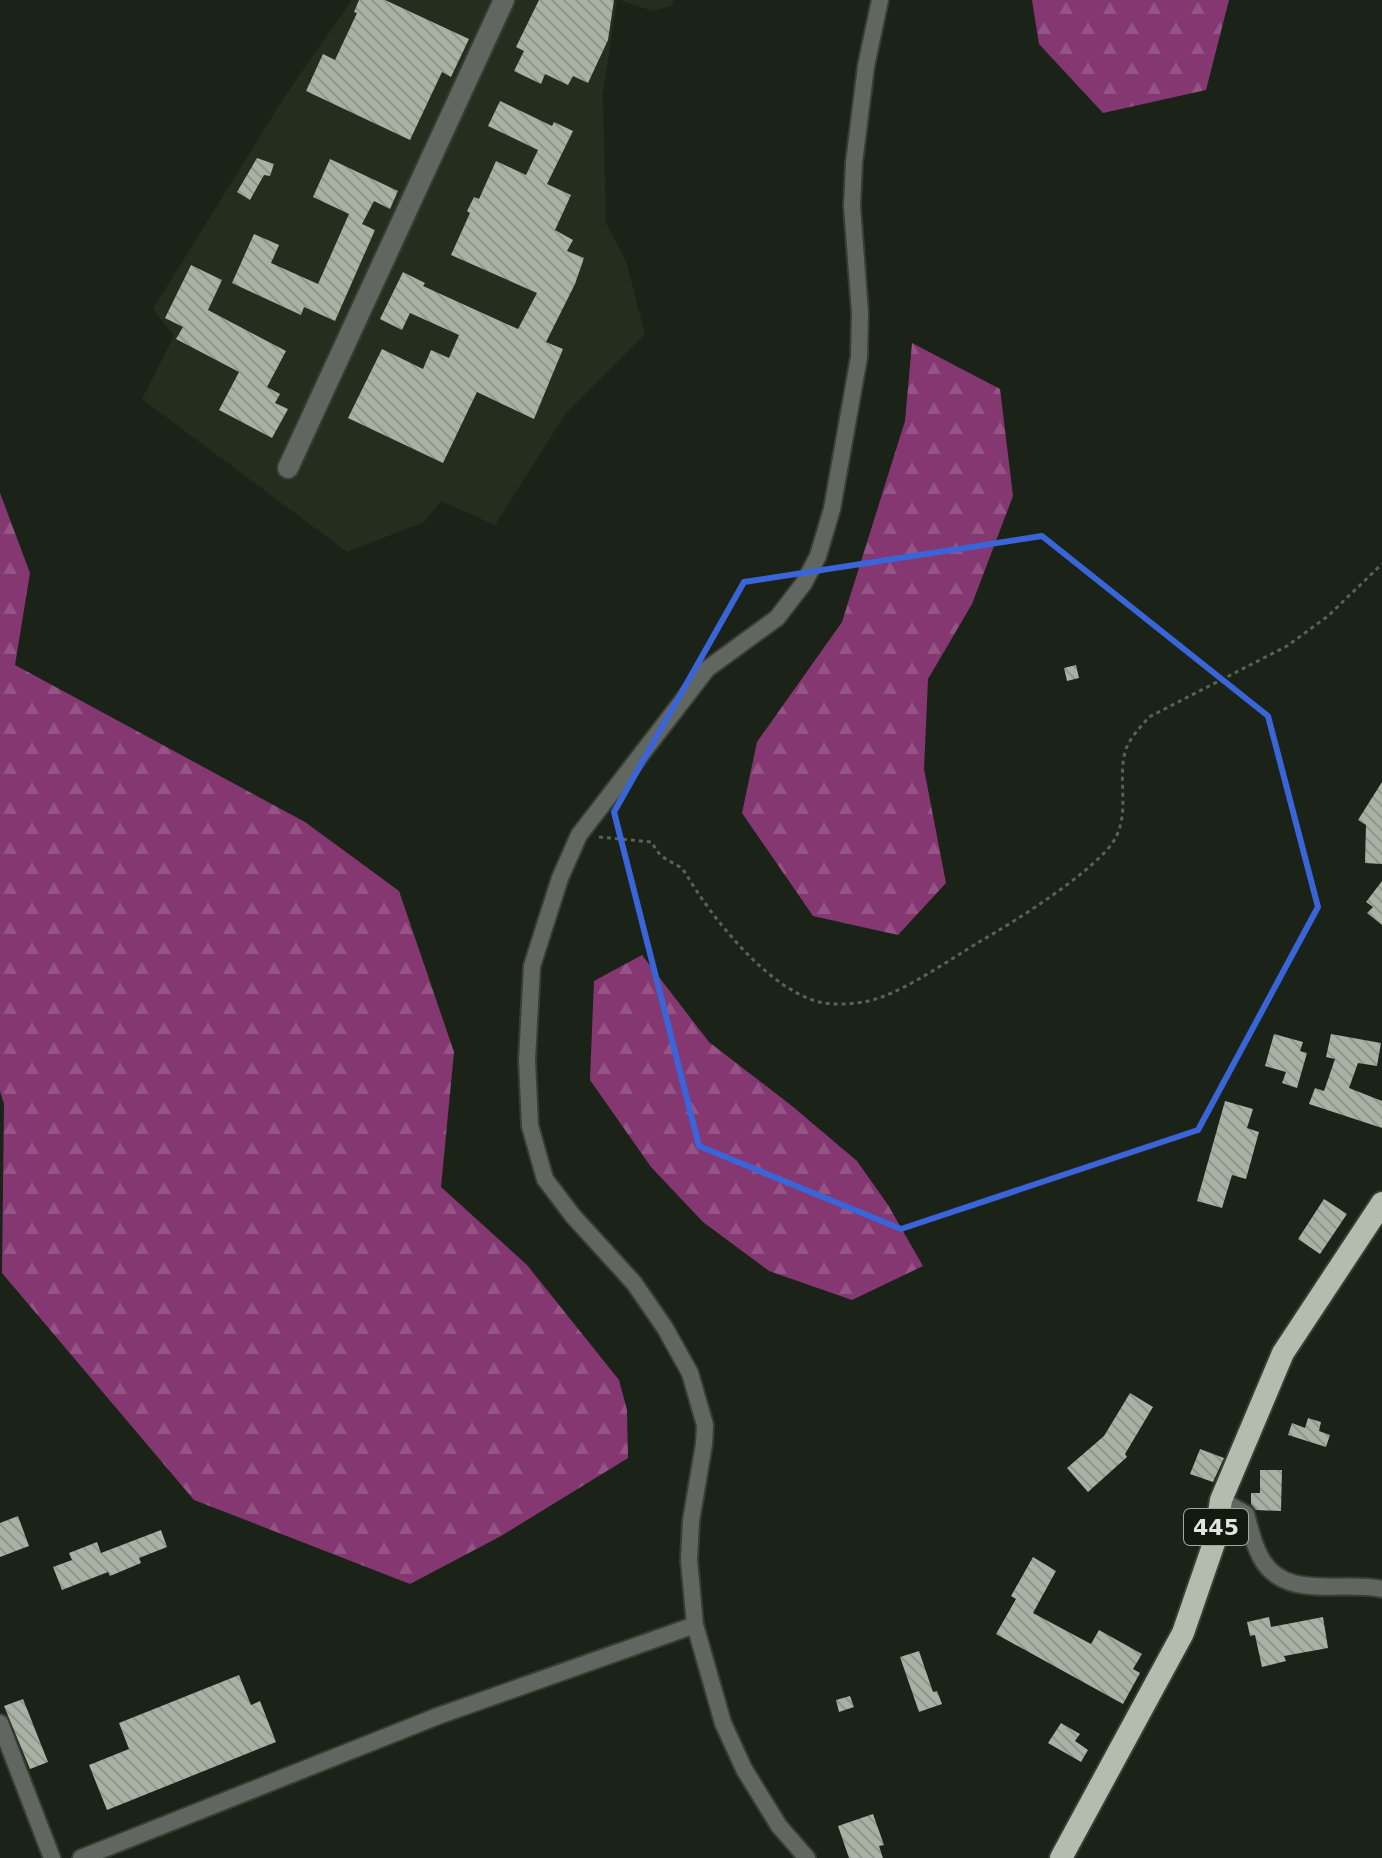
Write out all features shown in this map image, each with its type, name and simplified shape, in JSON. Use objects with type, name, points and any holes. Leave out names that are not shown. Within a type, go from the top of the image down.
[{"type":"highway","name":"445","points":[[1061,1858],[1183,1633],[1214,1543],[1221,1500],[1283,1353],[1382,1203]]},
{"type":"street","points":[[288,468],[504,0]]},
{"type":"street","points":[[807,1858],[779,1826],[744,1769],[723,1723],[695,1625],[689,1560],[691,1521],[705,1425],[690,1373],[665,1328],[634,1283],[573,1216],[545,1179],[530,1126],[527,1060],[532,966],[560,878],[579,835],[707,669],[777,618],[804,583],[818,556],[832,509],[859,357],[860,313],[852,206],[854,163],[866,66],[880,0]]},
{"type":"street","points":[[1221,1500],[1246,1514],[1259,1555],[1268,1569],[1285,1582],[1317,1587],[1366,1585],[1382,1589]]},
{"type":"street","points":[[81,1858],[438,1716],[695,1625]]},
{"type":"street","points":[[0,1723],[52,1858]]},
{"type":"path","points":[[579,835],[652,842],[658,856],[683,869],[718,921],[766,972],[802,995],[820,1003],[843,1004],[878,998],[992,935],[1083,872],[1111,845],[1123,823],[1126,749],[1149,717],[1287,646],[1328,616],[1382,564]]},
{"type":"highlighted area","points":[[1042,536],[1268,716],[1318,907],[1198,1130],[901,1229],[699,1146],[614,812],[744,582]]},
{"type":"shaded area","points":[[352,0],[617,0],[603,93],[606,223],[626,261],[645,334],[566,413],[495,525],[441,501],[424,522],[347,552],[142,399],[174,336],[153,309],[285,96]]},
{"type":"shaded area","points":[[619,0],[674,0],[671,6],[653,11]]},
{"type":"green space","points":[[1032,0],[1229,0],[1206,90],[1103,113],[1039,44]]},
{"type":"green space","points":[[912,343],[1000,389],[1013,496],[972,604],[928,679],[924,769],[946,883],[898,935],[813,916],[742,813],[757,742],[842,622],[905,421]]},
{"type":"green space","points":[[0,493],[30,573],[15,665],[305,822],[399,891],[454,1052],[441,1187],[527,1265],[619,1380],[627,1410],[628,1458],[501,1536],[410,1584],[194,1500],[2,1273],[4,1104],[0,1091]]},
{"type":"green space","points":[[642,955],[709,1042],[857,1161],[888,1205],[923,1266],[852,1300],[769,1271],[703,1222],[651,1167],[590,1080],[594,981]]},
{"type":"building","points":[[359,0],[385,0],[469,39],[451,77],[442,72],[410,140],[306,91],[323,54],[335,60],[357,13],[354,12]]},
{"type":"building","points":[[539,0],[614,0],[608,40],[588,83],[573,76],[568,85],[545,74],[541,84],[514,71],[524,51],[516,47]]},
{"type":"building","points":[[500,101],[552,126],[554,122],[573,131],[547,184],[571,195],[555,230],[573,240],[567,251],[584,258],[575,284],[546,342],[563,349],[534,419],[477,392],[443,463],[348,418],[382,349],[423,369],[431,350],[449,358],[459,335],[410,313],[402,330],[380,319],[403,272],[425,283],[423,286],[518,329],[537,293],[451,255],[470,213],[467,211],[474,197],[479,199],[496,161],[526,175],[538,150],[488,126]]},
{"type":"building","points":[[257,158],[274,164],[270,176],[264,175],[250,200],[237,192]]},
{"type":"building","points":[[330,159],[398,191],[390,209],[374,201],[362,224],[375,230],[335,321],[304,307],[301,315],[232,283],[254,234],[279,245],[271,263],[318,284],[349,214],[313,197]]},
{"type":"building","points":[[191,265],[222,280],[208,310],[286,351],[267,387],[280,394],[275,403],[288,409],[272,438],[219,410],[239,372],[176,339],[183,327],[165,318]]},
{"type":"building","points":[[1076,665],[1079,678],[1067,681],[1064,668]]},
{"type":"building","points":[[1382,782],[1382,864],[1365,863],[1366,825],[1358,820]]},
{"type":"building","points":[[1382,881],[1382,925],[1367,913],[1373,907],[1366,902]]},
{"type":"building","points":[[1274,1034],[1303,1042],[1300,1051],[1307,1053],[1297,1088],[1282,1083],[1286,1072],[1265,1066]]},
{"type":"building","points":[[1331,1034],[1381,1043],[1377,1066],[1358,1063],[1349,1088],[1382,1101],[1382,1128],[1309,1104],[1315,1088],[1324,1091],[1335,1059],[1326,1057]]},
{"type":"building","points":[[1225,1101],[1253,1109],[1247,1128],[1259,1132],[1246,1179],[1232,1175],[1222,1208],[1197,1201]]},
{"type":"building","points":[[1324,1199],[1347,1214],[1320,1254],[1298,1239]]},
{"type":"building","points":[[1130,1393],[1153,1407],[1125,1454],[1127,1457],[1088,1492],[1067,1468],[1104,1436]]},
{"type":"building","points":[[1308,1418],[1321,1422],[1319,1431],[1330,1435],[1326,1447],[1288,1435],[1292,1423],[1305,1428]]},
{"type":"building","points":[[1200,1449],[1224,1458],[1213,1482],[1190,1474]]},
{"type":"building","points":[[1260,1470],[1282,1470],[1281,1511],[1256,1510],[1251,1504],[1251,1493],[1260,1493]]},
{"type":"building","points":[[18,1516],[29,1546],[0,1557],[0,1523]]},
{"type":"building","points":[[161,1530],[167,1547],[139,1558],[141,1563],[62,1590],[53,1567],[72,1560],[69,1553],[97,1542],[101,1553]]},
{"type":"building","points":[[1033,1557],[1056,1571],[1033,1613],[1091,1644],[1099,1630],[1142,1654],[1133,1669],[1140,1673],[1123,1704],[996,1634],[1016,1599],[1011,1596]]},
{"type":"building","points":[[1269,1617],[1271,1627],[1323,1617],[1328,1648],[1284,1656],[1286,1661],[1262,1667],[1255,1635],[1250,1636],[1247,1622]]},
{"type":"building","points":[[919,1651],[933,1692],[937,1691],[942,1704],[919,1712],[900,1657]]},
{"type":"building","points":[[239,1675],[251,1705],[260,1701],[276,1742],[107,1810],[89,1765],[129,1749],[119,1723]]},
{"type":"building","points":[[850,1696],[854,1707],[839,1712],[836,1700]]},
{"type":"building","points":[[23,1699],[48,1762],[30,1769],[4,1706]]},
{"type":"building","points":[[1061,1723],[1080,1734],[1075,1741],[1088,1750],[1081,1762],[1048,1743]]},
{"type":"building","points":[[873,1814],[884,1845],[879,1846],[883,1858],[849,1858],[838,1826]]}]
